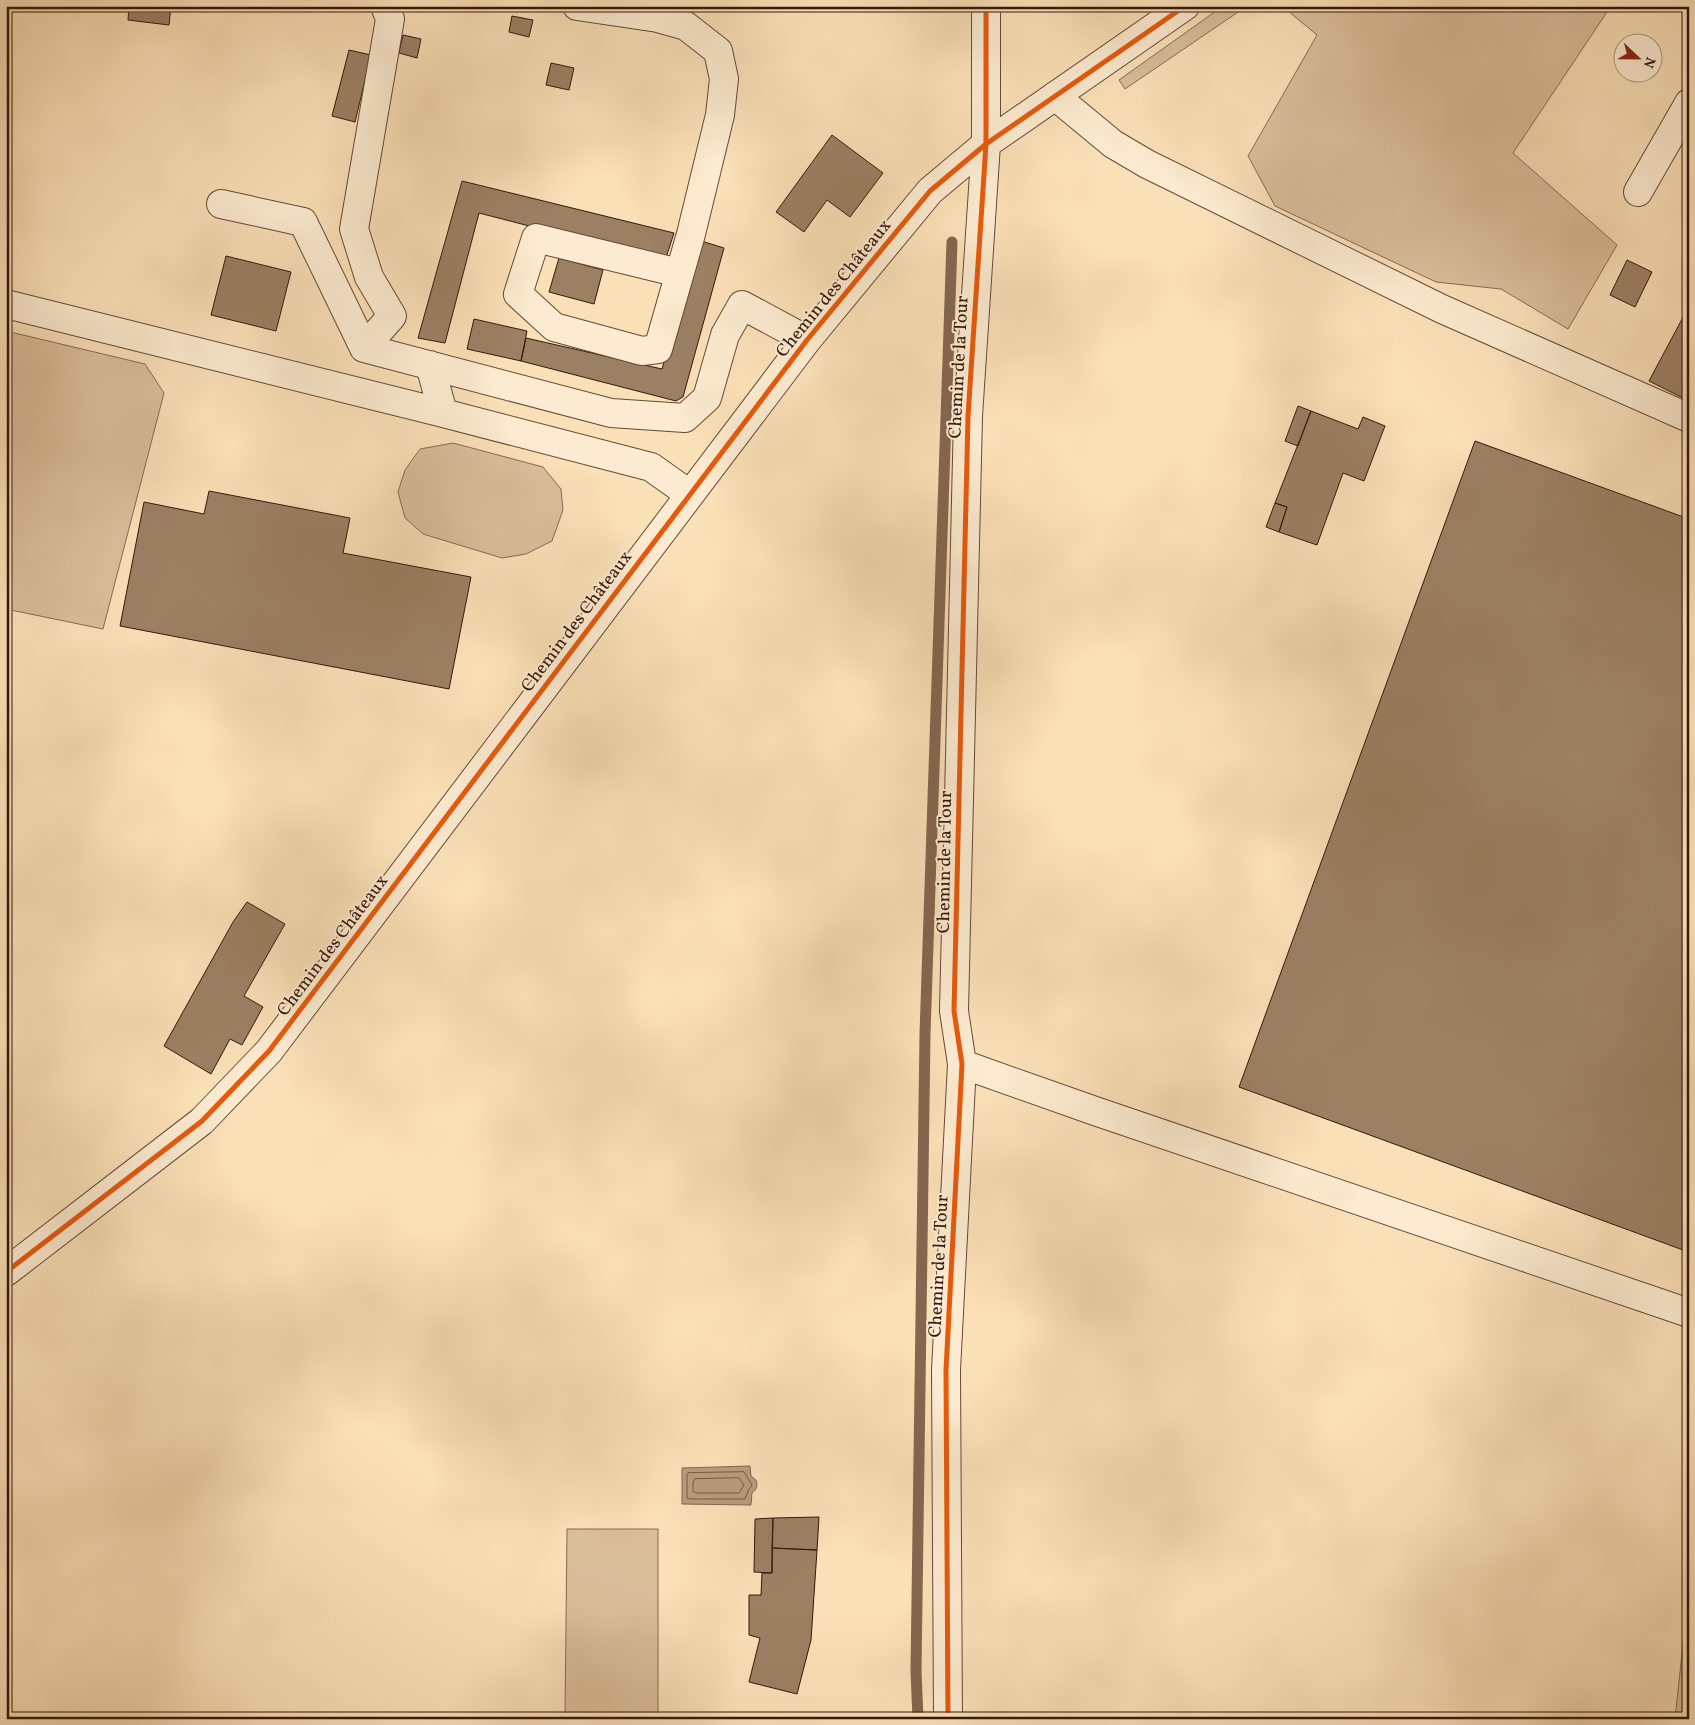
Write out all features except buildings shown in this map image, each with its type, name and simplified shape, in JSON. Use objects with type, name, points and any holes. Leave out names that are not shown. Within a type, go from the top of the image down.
[{"type":"street","points":[[364,348],[392,316],[369,277],[354,229],[390,19],[385,6]]},
{"type":"street","points":[[577,6],[658,18],[686,26],[718,51],[724,79],[720,115],[679,273],[658,349],[642,351],[554,327],[518,294],[536,238],[679,273]]},
{"type":"street","name":"Chemin de la Tour","points":[[948,1719],[946,1370],[962,1064],[954,1010],[968,416],[986,144],[986,6]]},
{"type":"street","name":"Chemin des Châteaux","points":[[6,1272],[202,1120],[269,1052],[807,340],[930,191],[986,144],[1185,6]]},
{"type":"street","points":[[1055,96],[1114,144],[1147,164],[1442,309],[1689,418]]},
{"type":"street","points":[[1638,192],[1689,103]]},
{"type":"street","points":[[222,204],[303,222],[364,348],[610,413],[685,418],[707,398],[725,335],[742,304],[807,340]]},
{"type":"street","points":[[6,304],[443,412],[651,467],[689,494]]},
{"type":"street","points":[[430,366],[443,412]]},
{"type":"street","points":[[962,1064],[1689,1313]]},
{"type":"shaded area","points":[[1223,6],[1247,6],[1125,89],[1119,80]]},
{"type":"shaded area","points":[[1282,6],[1611,6],[1513,153],[1617,245],[1568,329],[1501,289],[1436,282],[1275,206],[1248,156],[1317,35]]},
{"type":"shaded area","points":[[6,331],[145,364],[164,393],[103,629],[6,609]]},
{"type":"shaded area","points":[[453,443],[543,467],[561,489],[563,510],[552,541],[526,554],[502,558],[423,534],[405,518],[398,492],[405,470],[420,449]]},
{"type":"shaded area","points":[[567,1529],[658,1529],[658,1719],[565,1719]]},
{"type":"shaded area","points":[[1689,1587],[1689,1719],[1675,1719]]},
{"type":"water","points":[[750,1466],[751,1476],[756,1480],[757,1484],[756,1489],[752,1493],[751,1505],[682,1504],[682,1468]]},
{"type":"waterway","points":[[918,1719],[916,1671],[925,1034],[952,242]]},
{"type":"cycle path","points":[[948,1719],[946,1370],[962,1064],[954,1011],[968,416],[986,144],[986,6]]},
{"type":"cycle path","points":[[6,1272],[202,1121],[269,1051],[807,340],[930,191],[986,144],[1185,6]]}]
